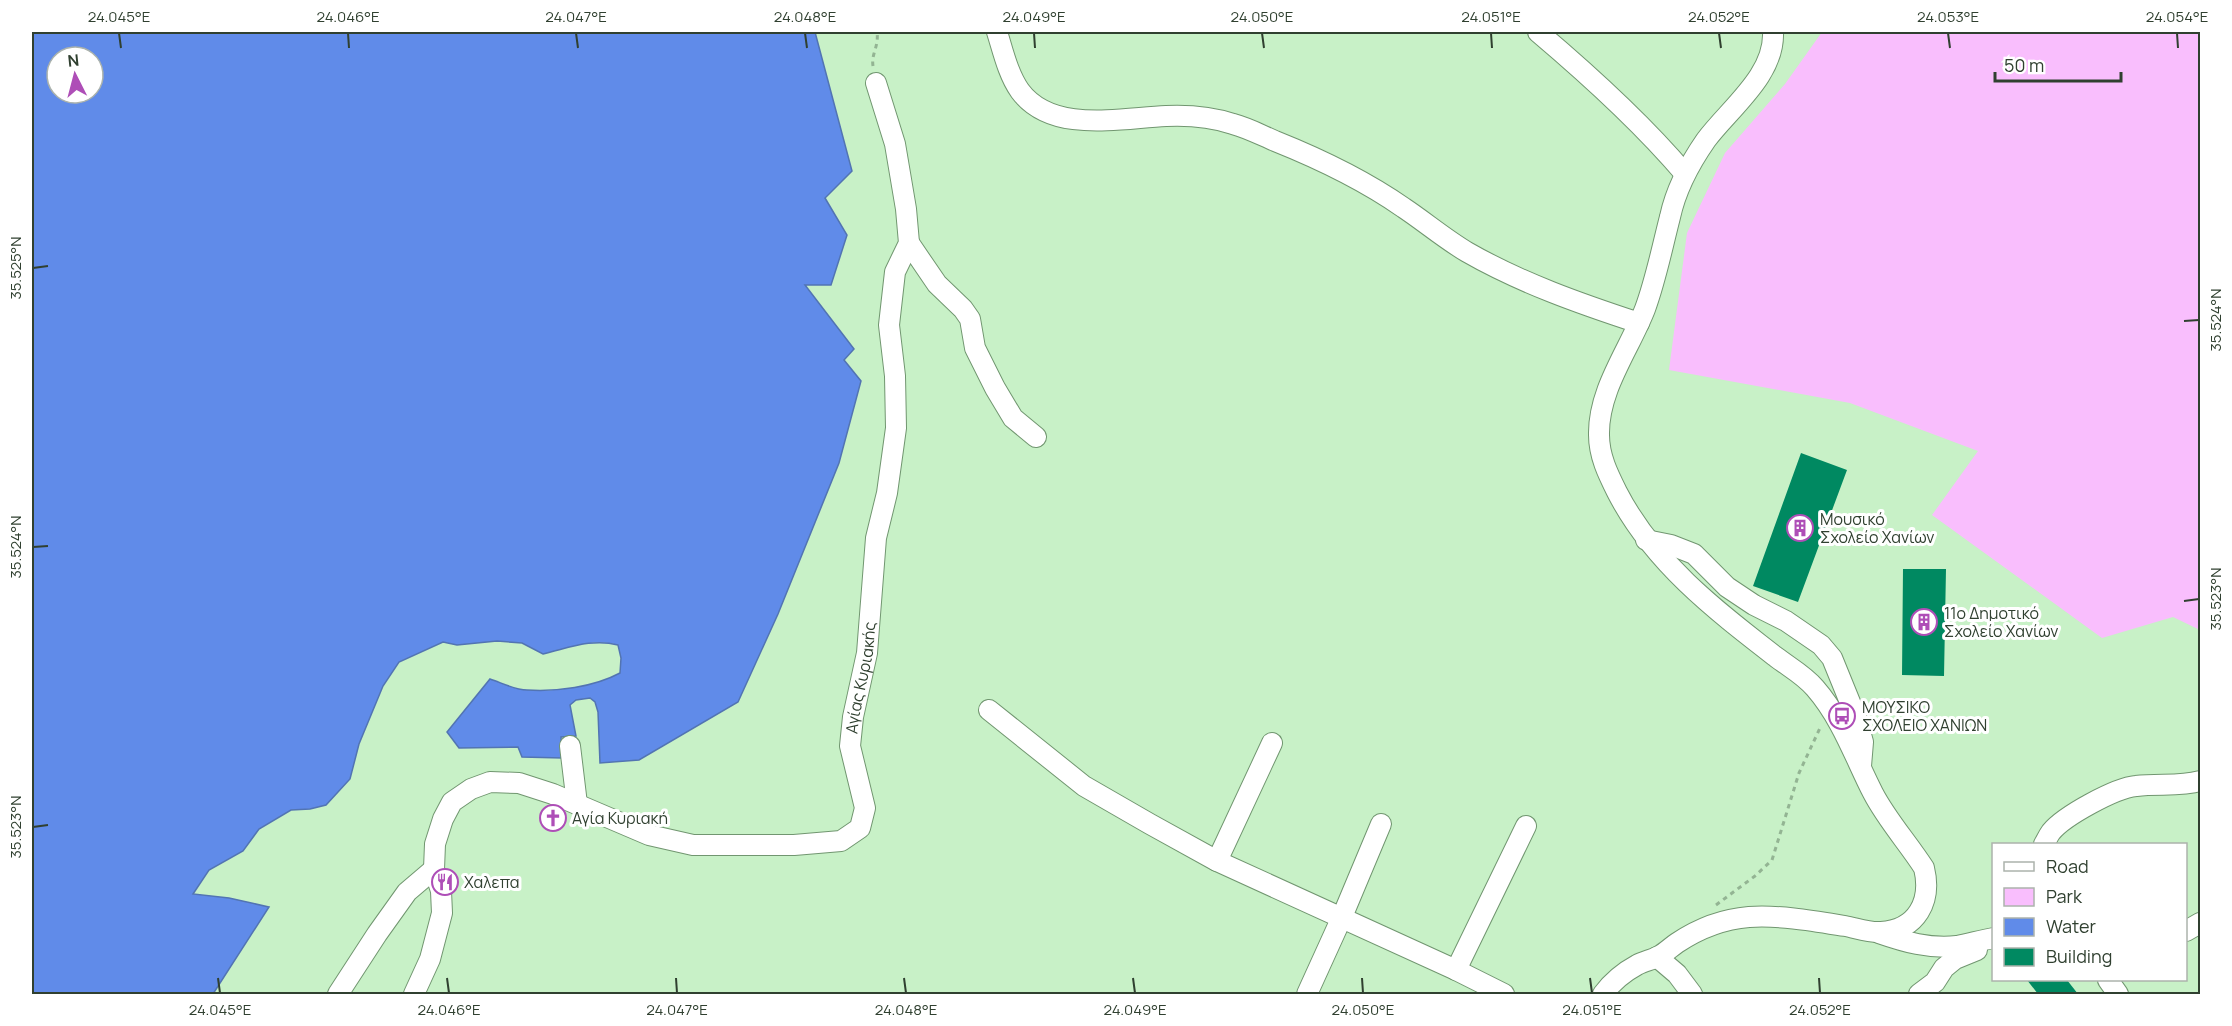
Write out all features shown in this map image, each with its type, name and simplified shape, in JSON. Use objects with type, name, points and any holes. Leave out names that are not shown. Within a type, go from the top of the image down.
[{"type":"street","points":[[997,32],[1020,90],[1033,104],[1046,112],[1089,120],[1194,116],[1250,129],[1346,172],[1494,267],[1583,304],[1639,323]]},
{"type":"street","points":[[1538,32],[1606,91],[1661,145],[1685,174]]},
{"type":"street","points":[[1773,32],[1774,42],[1768,60],[1744,96],[1707,139],[1685,174],[1670,214],[1659,263],[1639,323],[1604,398],[1599,435],[1606,471],[1631,520],[1646,540],[1682,579],[1814,686],[1830,707],[1874,794],[1924,868],[1928,881],[1924,904],[1911,921],[1898,930],[1879,933]]},
{"type":"street","points":[[876,83],[895,144],[909,243],[937,284],[970,319],[975,348],[995,388],[1013,418],[1036,437]]},
{"type":"street","name":"Αγίας Κυριακής","points":[[414,994],[430,958],[442,913],[441,891],[434,869],[435,844],[443,819],[452,802],[471,789],[490,782],[519,783],[577,804],[649,835],[693,845],[794,845],[841,841],[860,828],[865,808],[850,746],[853,717],[867,653],[876,538],[896,428],[890,314],[895,272],[909,243]]},
{"type":"street","points":[[1646,540],[1671,544],[1694,555],[1727,587],[1754,605],[1786,621],[1821,645],[1832,658],[1856,717],[1863,742],[1861,766]]},
{"type":"street","points":[[989,711],[1084,786],[1217,861],[1504,994]]},
{"type":"street","points":[[1217,861],[1272,742]]},
{"type":"street","points":[[570,746],[577,804]]},
{"type":"street","points":[[2045,843],[2050,833],[2062,821],[2105,796],[2133,786],[2186,785],[2200,781]]},
{"type":"street","points":[[1307,994],[1381,824]]},
{"type":"street","points":[[1456,970],[1526,826]]},
{"type":"street","points":[[338,994],[407,892],[434,869]]},
{"type":"street","points":[[1603,994],[1620,976],[1639,964],[1658,957],[1695,932],[1713,925],[1748,917],[1804,920],[1879,933],[1911,944],[1939,947],[1992,938]]},
{"type":"street","points":[[1919,994],[1935,982],[1944,968],[1955,959],[1992,943]]},
{"type":"street","points":[[1658,957],[1677,974],[1692,994]]},
{"type":"street","points":[[2109,981],[2118,994]]},
{"type":"path","points":[[876,83],[872,61],[879,44],[877,32]]},
{"type":"path","points":[[1712,908],[1755,876],[1772,860],[1799,773],[1830,707]]},
{"type":"green space","points":[[1822,32],[2200,32],[2200,630],[2173,617],[2102,638],[1932,515],[1978,451],[1850,403],[1669,370],[1687,233],[1725,153],[1785,84]]},
{"type":"water","points":[[32,32],[815,32],[852,171],[825,198],[847,235],[831,285],[805,285],[854,349],[844,360],[861,381],[839,463],[778,614],[738,702],[639,760],[600,763],[598,712],[595,702],[590,698],[576,700],[570,705],[576,736],[561,737],[562,758],[522,757],[518,747],[459,748],[447,732],[490,679],[522,690],[575,688],[599,682],[620,673],[621,658],[618,645],[599,643],[580,645],[543,654],[522,643],[497,641],[457,645],[443,642],[399,662],[383,686],[359,744],[350,779],[326,805],[291,810],[259,829],[243,851],[209,870],[193,894],[229,898],[269,907],[213,994],[32,994]]},
{"type":"building","name":"Μουσικό Σχολείο Χανίων","points":[[1801,453],[1847,470],[1798,602],[1753,586]]},
{"type":"building","name":"11o Δημοτικό Σχολείο Χανίων","points":[[1903,569],[1946,569],[1944,676],[1902,675]]},
{"type":"building","points":[[2028,981],[2068,981],[2078,994],[2038,994]]},
{"type":"place","name":"Μουσικό Σχολείο Χανίων","points":[[1800,528]]},
{"type":"place","name":"11o Δημοτικό Σχολείο Χανίων","points":[[1924,622]]},
{"type":"place","name":"ΜΟΥΣΙΚΟ ΣΧΟΛΕΙΟ ΧΑΝΙΩΝ","points":[[1842,716]]},
{"type":"place","name":"Αγία Κυριακή","points":[[553,818]]},
{"type":"place","name":"Χαλεπα","points":[[445,882]]}]
